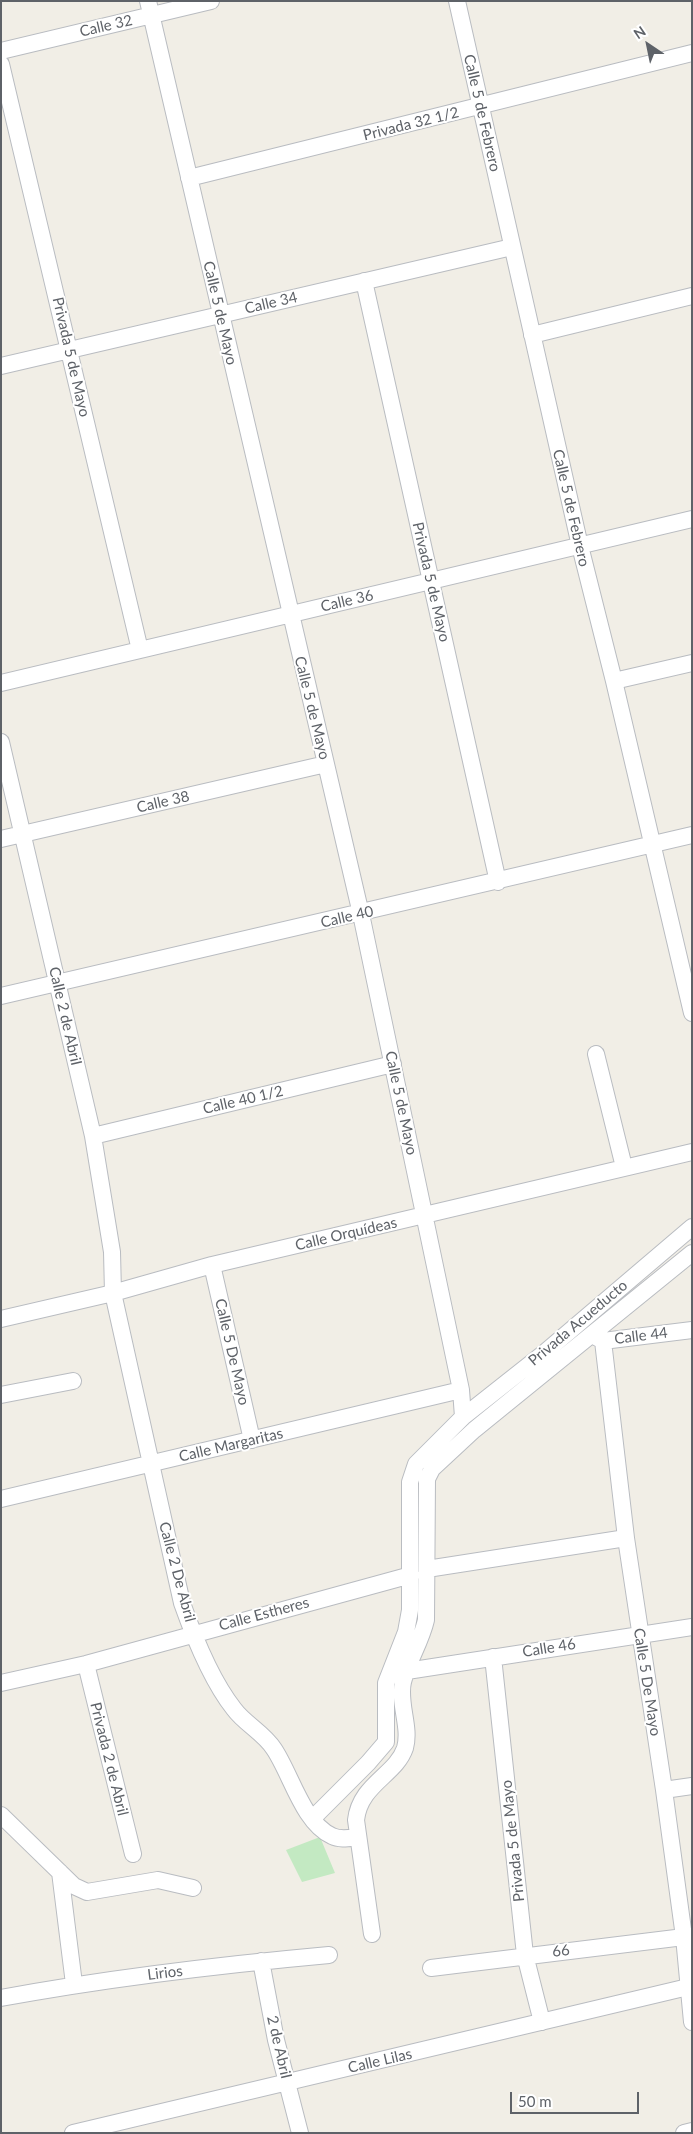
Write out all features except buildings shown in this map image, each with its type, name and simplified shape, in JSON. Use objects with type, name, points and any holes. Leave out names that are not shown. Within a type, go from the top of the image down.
[{"type":"street","name":"Calle 32","points":[[1,51],[150,8],[211,1]]},
{"type":"street","name":"Calle 5 de Febrero","points":[[458,1],[580,546],[653,845],[686,962],[692,1013]]},
{"type":"street","name":"Calle 5 de Mayo","points":[[150,8],[361,914],[461,1390],[464,1417]]},
{"type":"street","name":"Privada 32 1/2","points":[[189,178],[481,107],[692,53]]},
{"type":"street","name":"Privada 5 de Mayo","points":[[1,64],[140,650]]},
{"type":"street","name":"Calle 34","points":[[1,366],[512,247]]},
{"type":"street","name":"Privada 5 de Mayo","points":[[364,281],[498,882]]},
{"type":"street","points":[[532,334],[692,296]]},
{"type":"street","name":"Calle 36","points":[[1,684],[692,519]]},
{"type":"street","points":[[614,681],[692,663]]},
{"type":"street","name":"Calle 2 de Abril","points":[[1,742],[93,1136],[112,1252],[113,1293]]},
{"type":"street","name":"Calle 38","points":[[1,839],[326,764]]},
{"type":"street","name":"Calle 40","points":[[1,996],[361,914],[692,835]]},
{"type":"street","points":[[596,1054],[624,1167]]},
{"type":"street","name":"Calle 40 1/2","points":[[93,1136],[393,1064]]},
{"type":"street","name":"Calle Orquídeas","points":[[1,1319],[113,1293],[212,1265],[692,1152]]},
{"type":"street","name":"Privada Acueducto","points":[[312,1819],[368,1763],[386,1742],[386,1683],[406,1632],[410,1610],[412,1473],[416,1464],[464,1417],[544,1353],[692,1228]]},
{"type":"street","name":"Privada Acueducto","points":[[358,1837],[356,1820],[360,1800],[399,1757],[405,1747],[403,1682],[422,1637],[426,1620],[427,1479],[432,1469],[474,1430],[598,1338],[692,1253]]},
{"type":"street","name":"Calle 5 De Mayo","points":[[212,1265],[252,1440]]},
{"type":"street","name":"Calle 2 De Abril","points":[[113,1293],[182,1603],[193,1633],[234,1708],[266,1738],[274,1749],[312,1819],[330,1836],[340,1838],[358,1837]]},
{"type":"street","name":"Calle 44","points":[[598,1338],[692,1330]]},
{"type":"street","name":"Calle 5 De Mayo","points":[[598,1338],[639,1634],[688,1936],[688,1987],[692,2022]]},
{"type":"street","points":[[1,1395],[73,1381]]},
{"type":"street","name":"Calle Margaritas","points":[[1,1499],[461,1390]]},
{"type":"street","points":[[427,1569],[626,1538]]},
{"type":"street","name":"Calle Estheres","points":[[1,1683],[86,1664],[193,1633],[411,1575]]},
{"type":"street","name":"Calle 46","points":[[407,1671],[692,1627]]},
{"type":"street","name":"Privada 5 de Mayo","points":[[493,1657],[525,1955],[542,2022]]},
{"type":"street","name":"Privada 2 de Abril","points":[[86,1664],[133,1854]]},
{"type":"street","points":[[664,1790],[692,1786]]},
{"type":"street","points":[[1,1815],[74,1886],[87,1892],[158,1880],[193,1888]]},
{"type":"street","points":[[358,1837],[372,1934]]},
{"type":"street","points":[[60,1872],[74,1984]]},
{"type":"street","name":"66","points":[[431,1968],[688,1936]]},
{"type":"street","name":"Lirios","points":[[1,1998],[74,1984],[261,1961],[329,1955]]},
{"type":"street","name":"2 de Abril","points":[[261,1961],[276,2040],[300,2133]]},
{"type":"street","name":"Calle Lilas","points":[[73,2133],[688,1987]]},
{"type":"street","points":[[684,2133],[692,2131]]},
{"type":"green space","points":[[320,1837],[335,1873],[302,1882],[286,1850]]}]
